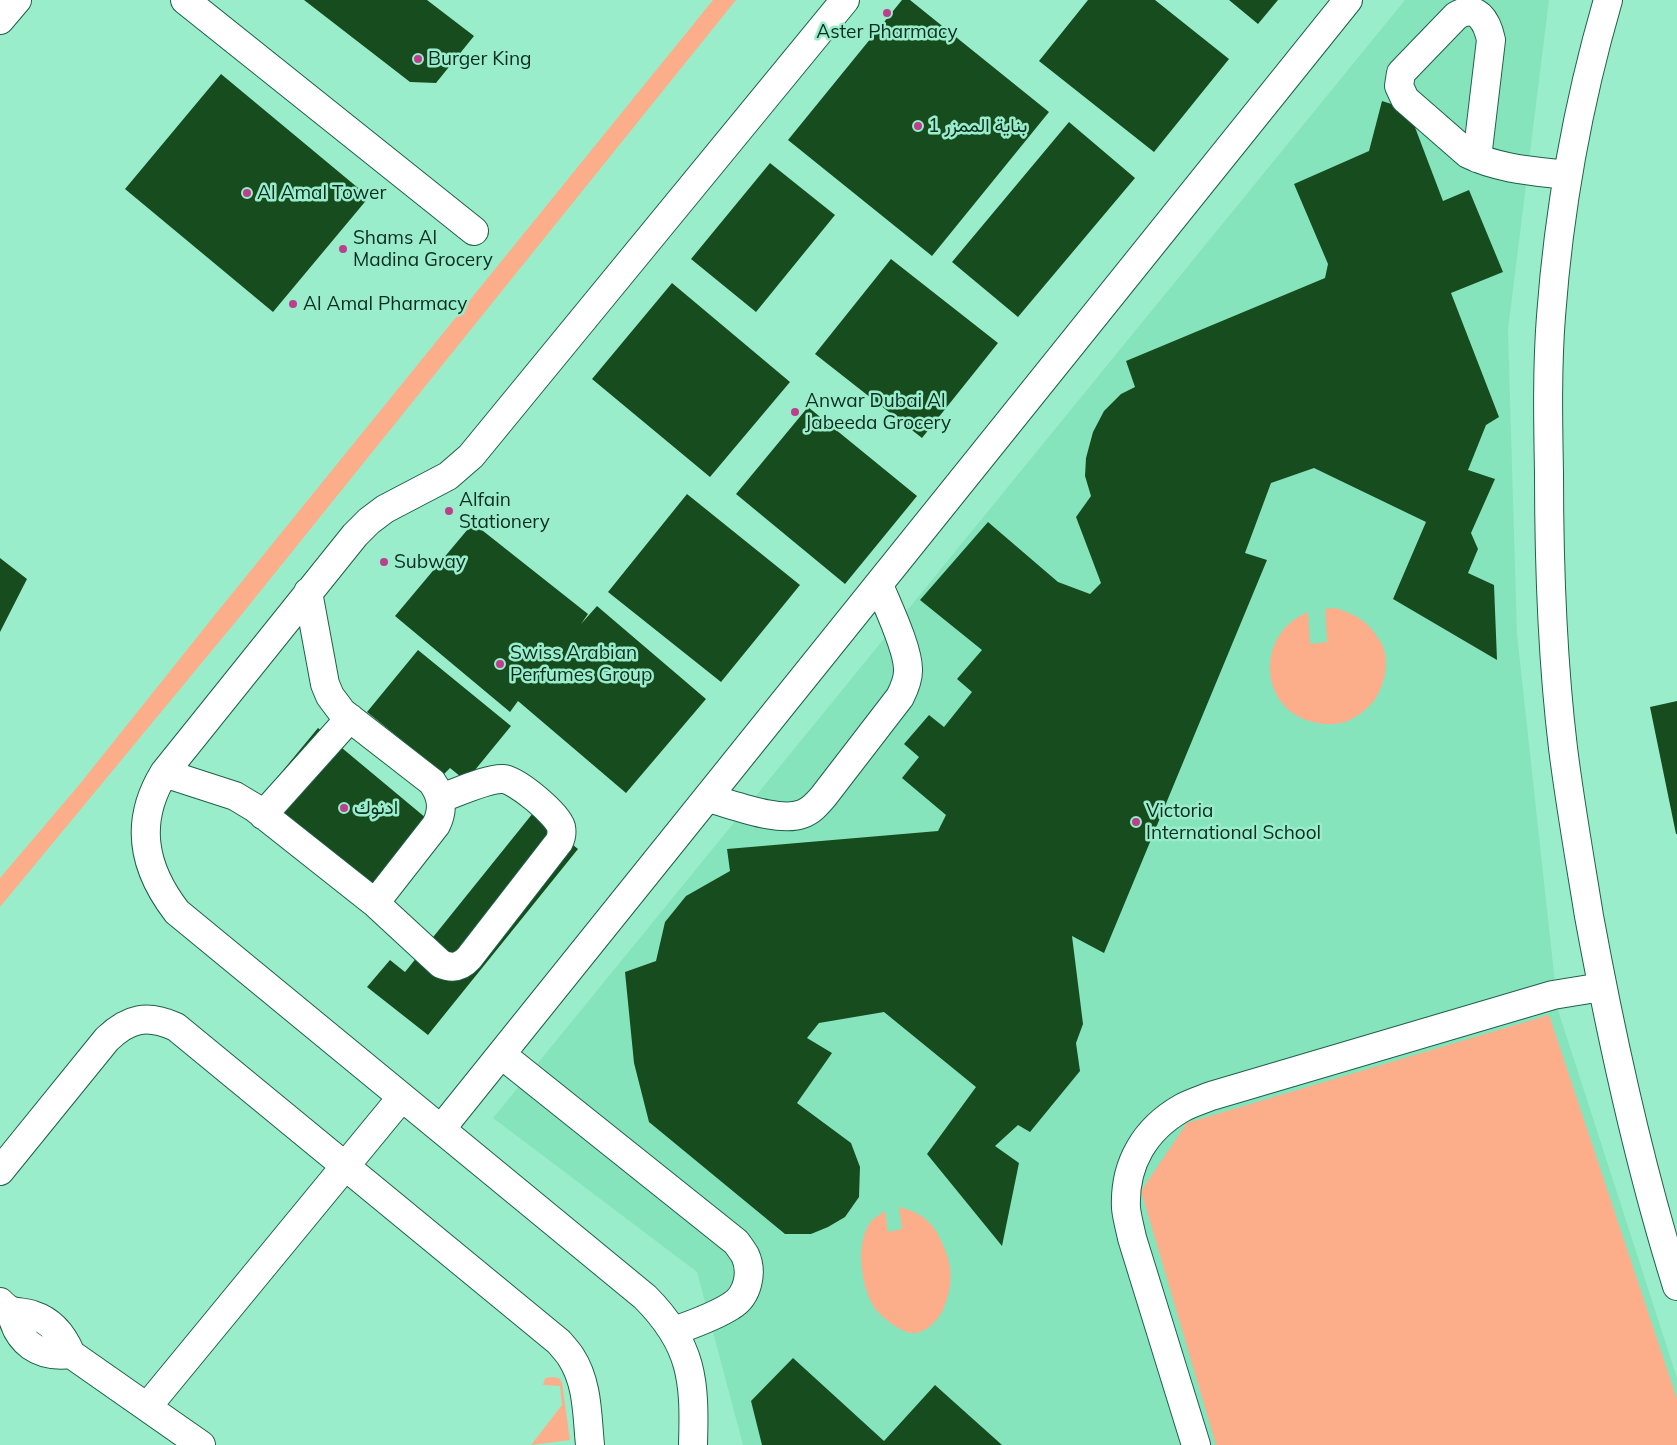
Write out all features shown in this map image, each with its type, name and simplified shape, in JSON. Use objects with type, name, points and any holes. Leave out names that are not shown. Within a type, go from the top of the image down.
[{"type":"street","points":[[0,20],[16,0]]},
{"type":"street","points":[[185,0],[474,231]]},
{"type":"street","points":[[693,1445],[693,1389],[687,1360],[674,1332],[661,1313],[645,1297],[177,912],[164,895],[154,875],[147,854],[148,810],[154,788],[164,773],[355,535],[369,521],[403,499],[448,476],[471,456],[846,0]]},
{"type":"street","points":[[442,1129],[1348,0]]},
{"type":"street","points":[[1608,0],[1594,49],[1567,175],[1557,246],[1551,318],[1548,389],[1549,557],[1554,652],[1563,748],[1576,843],[1602,987],[1636,1141],[1677,1286]]},
{"type":"street","points":[[1477,158],[1491,40],[1486,24],[1481,17],[1476,13],[1469,12],[1456,16],[1406,66],[1402,72],[1399,86],[1405,98],[1459,147],[1477,158],[1517,169],[1567,175]]},
{"type":"street","points":[[708,798],[777,816],[790,817],[803,814],[814,807],[823,797],[900,697],[906,685],[908,658],[879,585]]},
{"type":"street","points":[[308,592],[325,684],[336,704],[350,718],[432,782],[441,798],[442,807],[436,825],[375,903]]},
{"type":"street","points":[[263,815],[350,718]]},
{"type":"street","points":[[164,773],[234,796],[255,808],[375,903],[441,964],[448,967],[456,967],[464,964],[470,958],[559,842],[561,828],[558,820],[553,815],[513,782],[504,779],[494,780],[441,798]]},
{"type":"street","points":[[1196,1445],[1132,1238],[1126,1208],[1128,1178],[1138,1149],[1157,1125],[1183,1108],[1211,1096],[1553,995],[1602,987]]},
{"type":"street","points":[[0,1171],[107,1039],[118,1029],[131,1022],[147,1019],[162,1021],[176,1027],[559,1342],[571,1357],[581,1376],[586,1397],[590,1445]]},
{"type":"street","points":[[502,1055],[736,1242],[744,1254],[749,1267],[748,1281],[738,1300],[733,1305],[674,1332]]},
{"type":"street","points":[[147,1407],[402,1097]]},
{"type":"street","points":[[6,1306],[35,1315],[46,1321],[62,1336],[71,1354],[201,1445]]},
{"type":"shaded area","points":[[713,0],[736,0],[238,619],[0,907],[0,878],[79,785]]},
{"type":"shaded area","name":"Victoria International School","points":[[1405,0],[1549,0],[1508,330],[1517,634],[1558,1010],[1677,1378],[1677,1445],[743,1445],[697,1272],[493,1118]]},
{"type":"shaded area","points":[[1335,608],[1356,616],[1371,628],[1383,647],[1386,666],[1379,692],[1367,708],[1346,722],[1325,724],[1297,716],[1283,704],[1274,689],[1270,672],[1272,654],[1278,637],[1290,623],[1308,612],[1310,644],[1327,642],[1325,609]]},
{"type":"shaded area","points":[[1549,1015],[1677,1399],[1677,1445],[1216,1445],[1141,1191],[1187,1123]]},
{"type":"shaded area","points":[[899,1207],[924,1218],[935,1230],[947,1255],[951,1275],[950,1288],[942,1312],[927,1329],[916,1333],[906,1332],[896,1327],[877,1311],[869,1298],[861,1265],[862,1242],[871,1221],[885,1211],[888,1232],[902,1229]]},
{"type":"shaded area","points":[[554,1377],[560,1379],[562,1383],[570,1440],[531,1445],[562,1405],[560,1386],[543,1385],[545,1378]]},
{"type":"building","name":"Burger King","points":[[304,0],[427,0],[474,36],[436,83],[410,82]]},
{"type":"building","name":"بناية الممزر 1","points":[[902,0],[910,0],[1049,112],[932,256],[788,140]]},
{"type":"building","points":[[1088,0],[1155,0],[1229,59],[1154,152],[1039,61]]},
{"type":"building","points":[[1229,0],[1278,0],[1258,24]]},
{"type":"building","name":"Al Amal Tower","points":[[221,74],[369,197],[273,312],[125,189]]},
{"type":"building","points":[[1382,101],[1401,107],[1413,122],[1443,201],[1469,190],[1503,272],[1451,293],[1499,417],[1486,425],[1468,470],[1495,479],[1471,533],[1478,549],[1468,573],[1494,585],[1497,660],[1393,599],[1426,522],[1314,468],[1271,483],[1245,553],[1267,560],[1104,953],[1072,936],[1083,1024],[1076,1043],[1080,1071],[1030,1132],[1018,1125],[995,1146],[1019,1163],[1002,1246],[927,1154],[976,1087],[884,1012],[819,1023],[807,1038],[832,1053],[797,1103],[851,1143],[860,1167],[859,1197],[845,1217],[828,1227],[811,1234],[785,1234],[649,1122],[634,1063],[625,972],[656,961],[665,922],[686,896],[730,871],[727,849],[938,831],[946,815],[902,778],[919,757],[904,744],[929,715],[944,727],[972,692],[957,679],[982,650],[920,600],[988,522],[1058,582],[1090,594],[1101,583],[1076,517],[1091,496],[1085,476],[1086,458],[1093,432],[1104,411],[1121,394],[1135,387],[1126,361],[1325,278],[1328,264],[1294,184],[1369,151]]},
{"type":"building","points":[[1069,122],[1135,178],[1018,317],[952,262]]},
{"type":"building","points":[[770,163],[835,215],[756,312],[691,259]]},
{"type":"building","points":[[891,259],[998,343],[922,438],[815,354]]},
{"type":"building","points":[[672,283],[790,382],[710,477],[592,379]]},
{"type":"building","points":[[808,407],[917,496],[845,584],[736,494]]},
{"type":"building","points":[[687,494],[800,585],[721,682],[608,592]]},
{"type":"building","points":[[473,523],[588,614],[581,624],[597,606],[706,699],[626,793],[518,701],[510,712],[395,616]]},
{"type":"building","points":[[0,558],[27,579],[0,632]]},
{"type":"building","points":[[418,650],[511,726],[466,781],[450,768],[444,774],[367,712]]},
{"type":"building","points":[[1677,701],[1677,834],[1676,834],[1650,707]]},
{"type":"building","name":"ادنوك","points":[[318,728],[426,818],[371,886],[261,797]]},
{"type":"building","points":[[533,813],[578,849],[428,1035],[367,987],[390,960],[405,972]]},
{"type":"building","points":[[793,1358],[884,1441],[935,1385],[1002,1445],[762,1445],[751,1401]]},
{"type":"place","name":"Aster Pharmacy","points":[[887,13]]},
{"type":"place","name":"Burger King","points":[[418,59]]},
{"type":"place","name":"بناية الممزر 1","points":[[918,126]]},
{"type":"place","name":"Al Amal Tower","points":[[247,193]]},
{"type":"place","name":"Shams Al Madina Grocery","points":[[343,249]]},
{"type":"place","name":"Al Amal Pharmacy","points":[[293,304]]},
{"type":"place","name":"Anwar Dubai Al Jabeeda Grocery","points":[[795,412]]},
{"type":"place","name":"Alfain Stationery","points":[[449,511]]},
{"type":"place","name":"Subway","points":[[384,562]]},
{"type":"place","name":"Swiss Arabian Perfumes Group","points":[[500,664]]},
{"type":"place","name":"ادنوك","points":[[344,808]]},
{"type":"place","name":"Victoria International School","points":[[1136,822]]}]
